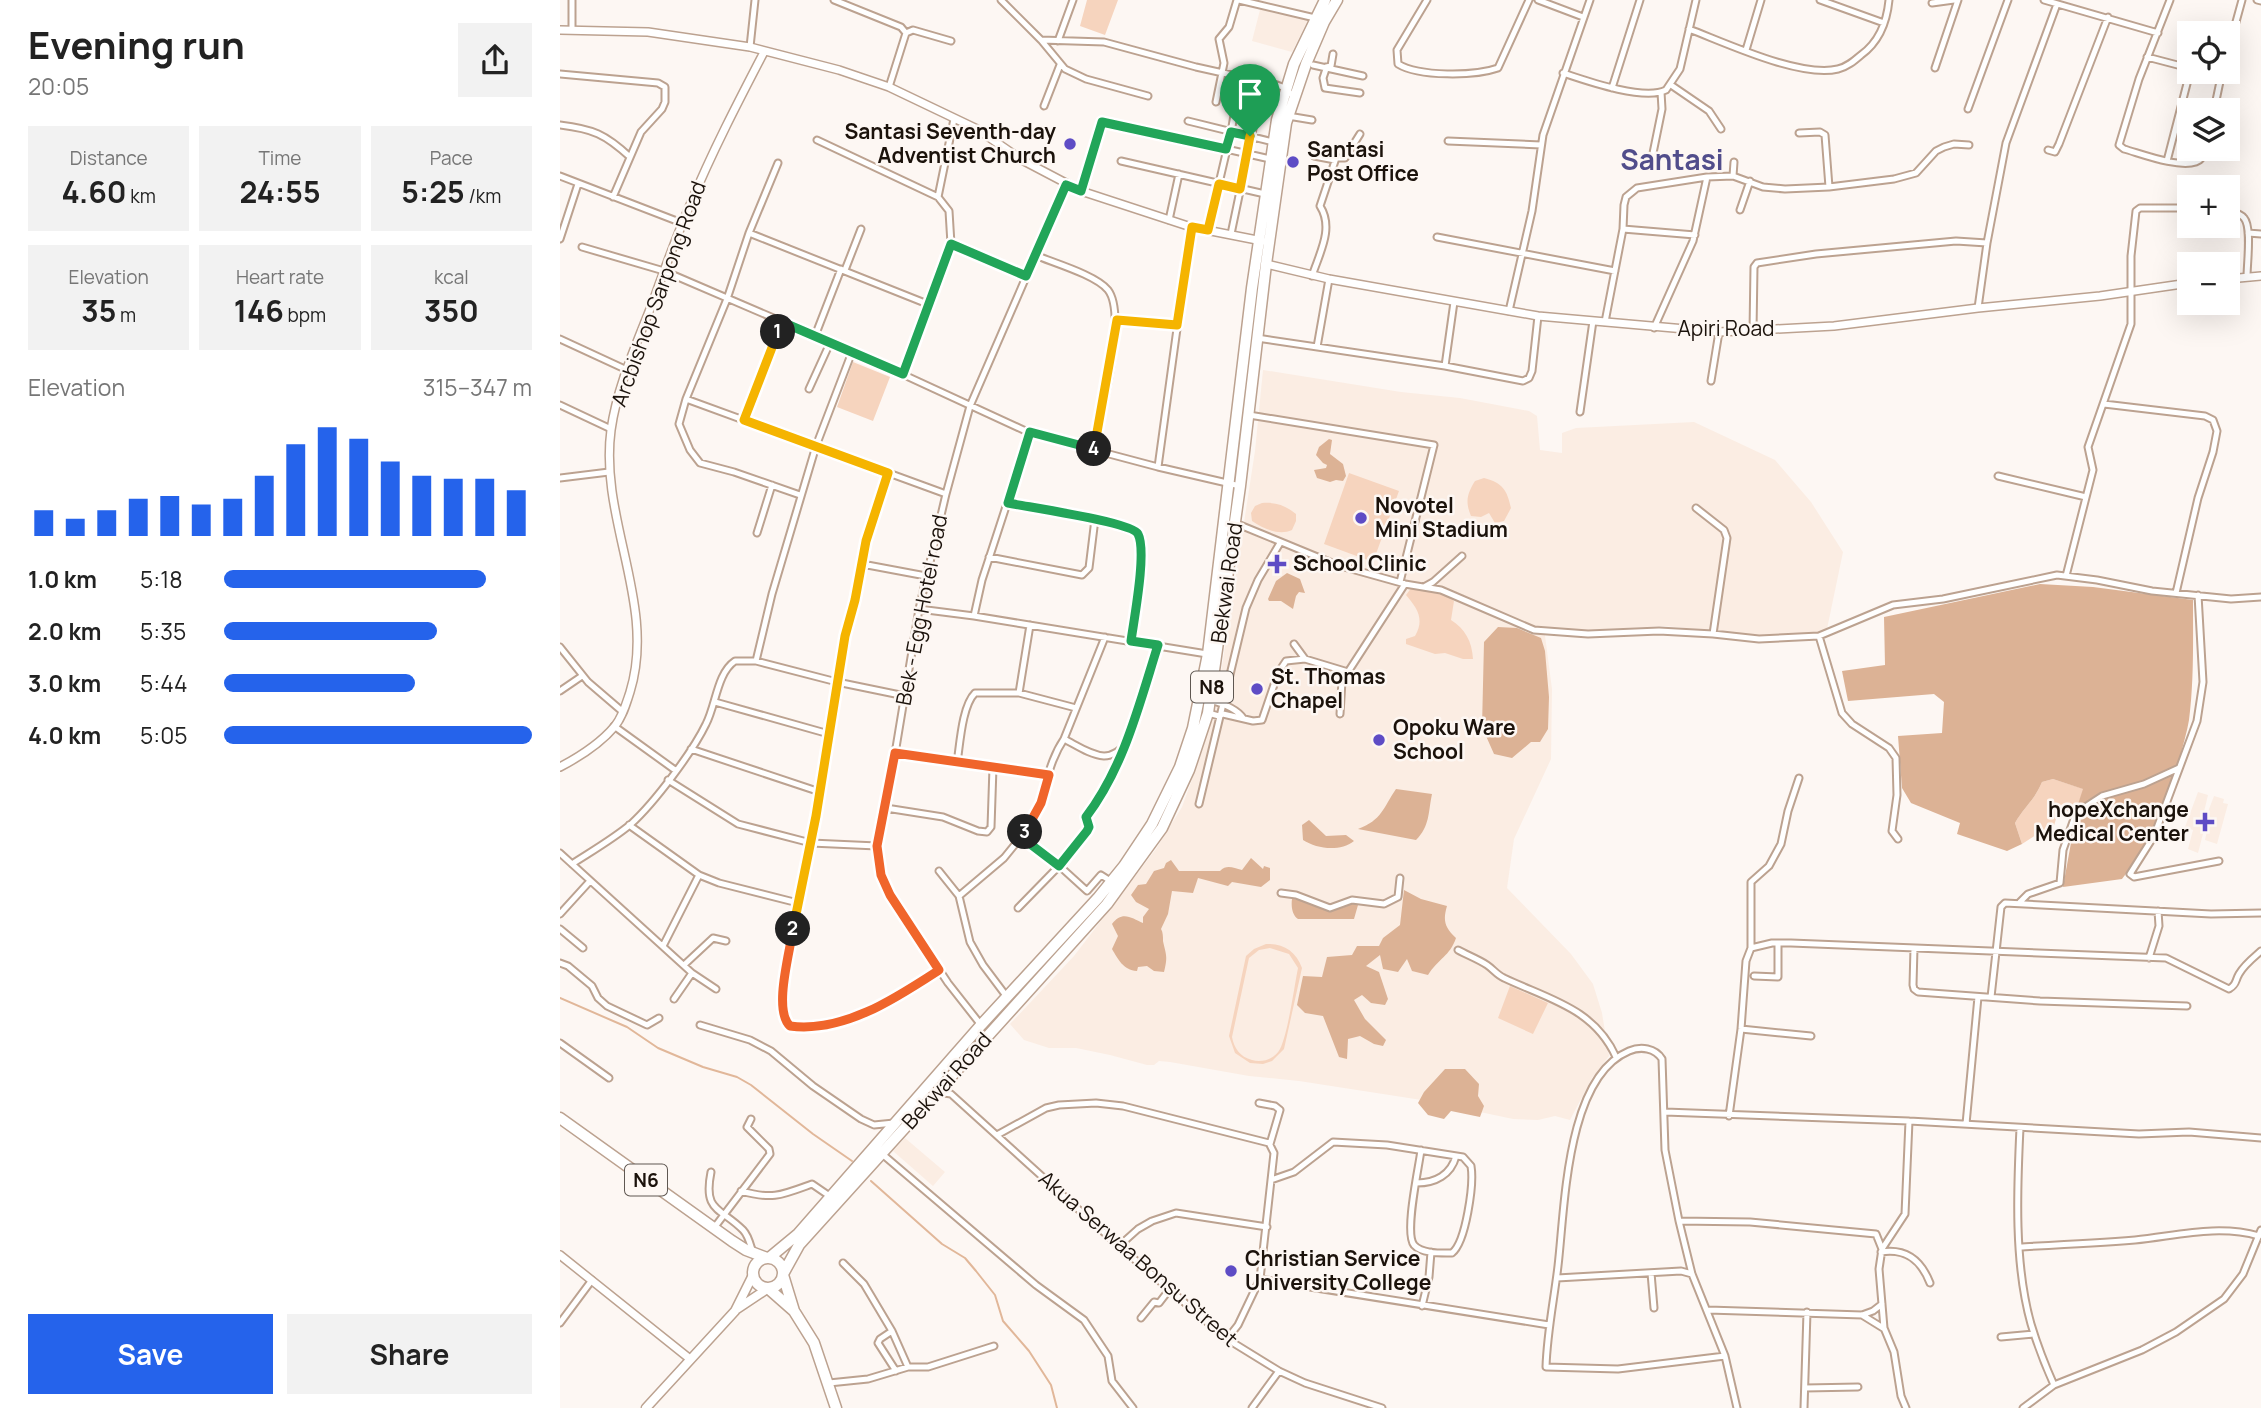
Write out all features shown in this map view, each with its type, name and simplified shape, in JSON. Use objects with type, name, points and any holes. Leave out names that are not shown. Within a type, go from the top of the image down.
[{"type":"highway","name":"Bekwai Road","points":[[799,1239],[881,1153],[1107,904],[1149,850],[1178,799],[1196,752],[1210,700],[1213,655],[1235,485],[1249,415],[1255,367],[1266,264],[1265,194],[1273,142],[1285,88],[1325,0]]},
{"type":"highway","name":"Bekwai Road","points":[[799,1239],[831,1197],[981,1025],[1112,882],[1152,824],[1180,767],[1213,655],[1235,523],[1242,364],[1288,117],[1324,22],[1337,0]]},
{"type":"highway","points":[[1242,364],[1255,367]]},
{"type":"highway","points":[[1016,987],[1025,995]]},
{"type":"highway","name":"N6","points":[[560,1118],[734,1243],[778,1262],[793,1308],[814,1343],[836,1408]]},
{"type":"highway","points":[[793,1308],[789,1273],[799,1239]]},
{"type":"highway","name":"N8","points":[[768,1258],[799,1239]]},
{"type":"highway","name":"N8","points":[[783,1274],[799,1239]]},
{"type":"highway","points":[[734,1243],[763,1252],[786,1247]]},
{"type":"highway","name":"N6","points":[[734,1243],[753,1272],[756,1283],[793,1308]]},
{"type":"highway","points":[[753,1272],[756,1264],[768,1258]]},
{"type":"highway","points":[[768,1289],[778,1284],[783,1274]]},
{"type":"main road","points":[[735,1311],[753,1272]]},
{"type":"main road","points":[[646,1408],[735,1311],[768,1289]]},
{"type":"street","points":[[571,0],[572,30]]},
{"type":"street","points":[[750,47],[755,0]]},
{"type":"street","points":[[834,0],[901,27],[905,33]]},
{"type":"street","points":[[1002,0],[1041,40],[1060,65],[1086,79],[1147,96]]},
{"type":"street","points":[[1058,41],[1073,0]]},
{"type":"street","points":[[1216,102],[1224,54],[1219,39],[1229,27],[1238,0],[1260,2],[1315,18]]},
{"type":"street","points":[[1427,0],[1397,50],[1398,65],[1413,72],[1486,72],[1498,68],[1529,0]]},
{"type":"street","points":[[1538,0],[1583,17]]},
{"type":"street","points":[[1509,311],[1532,211],[1541,145],[1563,73],[1590,0]]},
{"type":"street","points":[[1612,89],[1640,0]]},
{"type":"street","points":[[1563,73],[1612,89],[1661,92],[1671,85],[1679,69],[1696,0]]},
{"type":"street","points":[[1746,50],[1762,0]]},
{"type":"street","points":[[1820,0],[1884,23]]},
{"type":"street","points":[[1689,29],[1790,66],[1840,69],[1867,51],[1879,35],[1889,0]]},
{"type":"street","points":[[1933,3],[1956,0],[1935,68]]},
{"type":"street","points":[[1968,108],[2008,0]]},
{"type":"street","points":[[2045,0],[2158,33]]},
{"type":"street","points":[[2084,10],[2086,0]]},
{"type":"street","points":[[2170,0],[2147,57],[2119,145],[2124,149],[2167,161],[2197,161]]},
{"type":"street","points":[[2236,21],[2242,0]]},
{"type":"street","points":[[1978,308],[1987,243],[2007,143],[2057,4]]},
{"type":"street","points":[[2048,150],[2055,152],[2059,144],[2108,17]]},
{"type":"street","points":[[560,30],[648,32],[750,47],[839,70],[889,87],[977,129],[1022,160],[1066,185],[1192,227],[1264,242]]},
{"type":"street","points":[[905,33],[913,30],[951,41]]},
{"type":"street","points":[[889,87],[905,33]]},
{"type":"street","points":[[1041,40],[1104,42],[1196,67],[1263,81],[1285,88],[1294,97]]},
{"type":"street","name":"Arcbishop Sarpong Road","points":[[560,767],[584,754],[614,726],[623,712],[637,666],[638,625],[609,472],[611,429],[627,370],[682,223],[718,141],[764,52]]},
{"type":"street","points":[[1309,64],[1331,66],[1333,54]]},
{"type":"street","points":[[2147,57],[2177,66]]},
{"type":"street","points":[[1309,64],[1363,76]]},
{"type":"street","points":[[1044,106],[1060,65]]},
{"type":"street","points":[[1326,69],[1323,78],[1325,88],[1360,93]]},
{"type":"street","points":[[560,74],[658,83],[665,87],[662,109],[644,127],[613,197]]},
{"type":"street","points":[[1208,230],[1241,76]]},
{"type":"street","points":[[1231,234],[1263,81]]},
{"type":"street","points":[[2167,161],[2187,84]]},
{"type":"street","points":[[1671,85],[1709,111],[1721,129]]},
{"type":"street","points":[[1652,158],[1662,109],[1661,92]]},
{"type":"street","points":[[1288,117],[1312,120]]},
{"type":"street","points":[[938,197],[954,119]]},
{"type":"street","points":[[1081,191],[1100,124],[1104,121],[1270,159]]},
{"type":"street","points":[[1188,121],[1273,142]]},
{"type":"street","points":[[560,125],[595,131],[608,137],[630,157]]},
{"type":"street","points":[[1800,133],[1821,132],[1825,135],[1829,187]]},
{"type":"street","points":[[1314,156],[1335,160],[1345,158],[1360,134]]},
{"type":"street","points":[[817,140],[938,197],[949,211],[951,244],[903,374]]},
{"type":"street","points":[[1448,141],[1541,145]]},
{"type":"street","points":[[1605,323],[1623,229],[1624,205],[1631,191],[1637,188],[1707,177],[1732,176],[1771,188],[1829,187],[1894,179],[1916,173],[1936,151],[1954,144],[1969,145]]},
{"type":"street","points":[[1312,276],[1328,227],[1320,205],[1335,160]]},
{"type":"street","points":[[1121,161],[1265,194]]},
{"type":"street","points":[[1732,176],[1734,162]]},
{"type":"street","points":[[778,163],[686,399],[679,424],[694,458],[700,463],[800,495]]},
{"type":"street","points":[[1169,220],[1179,174]]},
{"type":"street","points":[[560,176],[682,223]]},
{"type":"street","points":[[1654,328],[1695,235],[1707,177]]},
{"type":"street","points":[[1740,210],[1750,181]]},
{"type":"street","points":[[560,239],[578,184]]},
{"type":"street","name":"Bek - Egg Hotel road","points":[[981,1025],[939,970],[890,895],[881,875],[877,846],[926,576],[971,406],[1066,185]]},
{"type":"street","points":[[2066,576],[2093,470],[2088,447],[2132,324],[2131,256],[2136,211],[2140,208],[2177,208]]},
{"type":"street","points":[[2240,216],[2244,218],[2248,233],[2247,276]]},
{"type":"street","points":[[1158,467],[1192,227]]},
{"type":"street","points":[[815,336],[861,229]]},
{"type":"street","points":[[1623,229],[1695,235]]},
{"type":"street","points":[[749,233],[930,305]]},
{"type":"street","points":[[2248,233],[2261,234]]},
{"type":"street","points":[[1437,236],[1615,271]]},
{"type":"street","points":[[1753,331],[1754,267],[1757,263],[1816,254],[1956,241],[1987,243]]},
{"type":"street","points":[[951,244],[1026,276]]},
{"type":"street","points":[[582,247],[664,271],[1030,432],[1235,485]]},
{"type":"street","points":[[1035,255],[1099,282],[1114,301],[1117,320],[1094,450]]},
{"type":"street","name":"Apiri Road","points":[[1266,264],[1312,276],[1538,316],[1719,332],[1834,326],[2177,285]]},
{"type":"street","points":[[2240,277],[2261,276]]},
{"type":"street","points":[[1317,347],[1329,279]]},
{"type":"street","points":[[1445,366],[1454,302]]},
{"type":"street","points":[[1257,338],[1445,366],[1523,381],[1529,378],[1532,371],[1538,316]]},
{"type":"street","points":[[1117,320],[1177,325]]},
{"type":"street","points":[[1580,412],[1593,321]]},
{"type":"street","points":[[744,420],[782,322]]},
{"type":"street","points":[[1711,381],[1719,332]]},
{"type":"street","points":[[560,339],[627,370]]},
{"type":"street","points":[[809,389],[830,343]]},
{"type":"street","points":[[756,661],[800,495],[852,352]]},
{"type":"street","points":[[686,399],[946,494]]},
{"type":"street","points":[[2104,404],[2205,416],[2213,420],[2217,431],[2213,452],[2198,498],[2176,593]]},
{"type":"street","points":[[560,405],[611,429]]},
{"type":"street","points":[[1249,415],[1434,445],[1402,583],[1350,670],[1346,672],[1342,681],[1340,714]]},
{"type":"street","points":[[975,616],[989,557],[1030,432]]},
{"type":"street","points":[[560,478],[609,472]]},
{"type":"street","points":[[888,473],[866,541],[837,682],[820,792],[782,998],[786,1022],[790,1026],[807,1028],[853,1017],[903,993],[939,970]]},
{"type":"street","points":[[1998,476],[2086,497]]},
{"type":"street","points":[[757,533],[772,485]]},
{"type":"street","points":[[1008,503],[1135,529],[1139,535],[1139,581],[1131,641]]},
{"type":"street","points":[[1696,508],[1724,530],[1727,538],[1713,634]]},
{"type":"street","points":[[989,557],[1082,575],[1089,568],[1095,519]]},
{"type":"street","points":[[1235,523],[1280,544],[1337,565],[1402,583],[1441,590],[1525,626],[1547,632],[1588,634],[1659,631],[1759,639],[1819,636],[1893,605],[1943,599],[2038,578],[2066,576],[2152,591],[2231,599],[2261,597]]},
{"type":"street","points":[[1199,804],[1246,605],[1280,544]]},
{"type":"street","points":[[1424,587],[1462,556]]},
{"type":"street","points":[[862,564],[926,576]]},
{"type":"street","points":[[2198,595],[2203,665],[2197,721],[2154,836],[2131,871],[2131,876],[2219,861]]},
{"type":"street","points":[[919,609],[1213,655]]},
{"type":"street","points":[[1019,693],[1030,625]]},
{"type":"street","points":[[1819,636],[1842,713],[1852,724],[1889,748],[1896,758],[1897,795],[1892,831],[1898,839]]},
{"type":"street","points":[[959,896],[1004,859],[1041,803],[1056,751],[1064,739],[1105,637]]},
{"type":"street","points":[[1294,644],[1305,659]]},
{"type":"street","points":[[1018,908],[1059,866],[1087,831],[1089,827],[1086,817],[1105,788],[1125,744],[1158,645]]},
{"type":"street","points":[[560,647],[582,676],[623,712]]},
{"type":"street","points":[[1208,713],[1259,722],[1284,664],[1290,660],[1305,659],[1346,672]]},
{"type":"street","points":[[572,864],[629,825],[649,805],[707,724],[729,664],[735,660],[756,661],[905,696]]},
{"type":"street","points":[[560,691],[582,676]]},
{"type":"street","points":[[957,763],[965,718],[971,697],[975,693],[1019,693],[1076,708]]},
{"type":"street","points":[[1210,700],[1240,713],[1242,718]]},
{"type":"street","points":[[715,702],[829,734]]},
{"type":"street","points":[[614,726],[675,770]]},
{"type":"street","points":[[1064,739],[1104,756],[1119,751],[1125,744]]},
{"type":"street","points":[[691,749],[820,792]]},
{"type":"street","points":[[895,753],[1049,775]]},
{"type":"street","points":[[886,808],[943,817],[987,832],[991,827],[993,767]]},
{"type":"street","points":[[2020,902],[2028,894],[2060,883],[2063,850],[2076,813],[2102,796],[2144,784],[2179,768]]},
{"type":"street","points":[[1729,1116],[1741,1029],[1746,961],[1751,948],[1751,882],[1769,866],[1781,844],[1799,778]]},
{"type":"street","points":[[668,780],[738,824],[811,843],[877,846]]},
{"type":"street","points":[[629,825],[699,875],[719,883],[798,903]]},
{"type":"street","points":[[1021,837],[1087,891],[1101,875],[1112,882]]},
{"type":"street","points":[[560,853],[692,973],[716,989]]},
{"type":"street","points":[[939,871],[959,896],[970,942],[982,965],[1007,997]]},
{"type":"street","points":[[663,946],[699,875]]},
{"type":"street","points":[[1281,892],[1331,908],[1352,900],[1384,904],[1398,897],[1400,878]]},
{"type":"street","points":[[560,914],[590,881]]},
{"type":"street","points":[[1991,997],[2001,907],[2005,903],[2211,914],[2261,913]]},
{"type":"street","points":[[2149,958],[2159,926],[2158,911]]},
{"type":"street","points":[[560,929],[583,948]]},
{"type":"street","points":[[684,965],[713,938],[726,941]]},
{"type":"street","points":[[1751,948],[1778,944],[2174,960],[2229,989],[2235,985],[2249,961],[2261,951]]},
{"type":"street","points":[[1754,976],[1778,977],[1778,944]]},
{"type":"street","points":[[1914,948],[1914,989],[1922,993],[2040,1001],[2187,1006]]},
{"type":"street","points":[[1458,950],[1488,965],[1501,977],[1530,988],[1594,1024],[1608,1040],[1616,1057]]},
{"type":"street","points":[[560,963],[592,986],[598,998],[607,1006],[647,1025],[659,1018]]},
{"type":"street","points":[[674,999],[692,973]]},
{"type":"street","points":[[1966,1124],[1979,997]]},
{"type":"street","points":[[700,1026],[750,1040],[771,1051],[813,1086],[861,1119],[874,1125],[897,1123]]},
{"type":"street","points":[[1741,1029],[1811,1037]]},
{"type":"street","points":[[560,1043],[609,1078]]},
{"type":"street","points":[[1725,1356],[1618,1368],[1546,1367],[1573,1141],[1589,1094],[1616,1057],[1635,1049],[1650,1049],[1662,1059],[1665,1150],[1679,1221],[1692,1274],[1725,1356],[1737,1408]]},
{"type":"street","points":[[936,1091],[951,1094],[947,1080]]},
{"type":"street","name":"Akua Serwaa Bonsu Street","points":[[951,1094],[1119,1246],[1227,1339],[1279,1371],[1306,1383],[1382,1408]]},
{"type":"street","points":[[997,1135],[1046,1108],[1096,1103],[1123,1106],[1270,1144]]},
{"type":"street","points":[[1227,1339],[1238,1325],[1260,1279],[1274,1153],[1270,1144],[1280,1110],[1275,1106],[1259,1103]]},
{"type":"street","points":[[1665,1112],[1909,1121],[2138,1134],[2178,1131],[2261,1139]]},
{"type":"street","points":[[714,1228],[770,1152],[747,1127],[751,1119]]},
{"type":"street","points":[[1881,1250],[1905,1214],[1909,1121]]},
{"type":"street","points":[[2020,1128],[2020,1247],[2026,1302],[2034,1334],[2054,1385]]},
{"type":"street","points":[[1271,1180],[1294,1172],[1333,1142],[1360,1142],[1421,1150],[1456,1156],[1468,1161],[1472,1172],[1461,1240],[1452,1253],[1418,1248],[1410,1235],[1421,1150]]},
{"type":"street","points":[[881,1153],[1036,1285],[1084,1320],[1108,1356],[1112,1381],[1133,1408]]},
{"type":"street","points":[[1417,1184],[1435,1181],[1452,1169],[1456,1156]]},
{"type":"street","points":[[711,1172],[708,1190],[710,1199],[722,1216],[744,1230],[752,1250]]},
{"type":"street","points":[[741,1191],[766,1197],[781,1195],[812,1184],[831,1197]]},
{"type":"street","points":[[1119,1246],[1152,1221],[1176,1213],[1267,1227]]},
{"type":"street","points":[[1679,1221],[1750,1222],[1876,1234],[1881,1250],[1879,1269],[1884,1328],[1894,1352],[1901,1396],[1906,1408]]},
{"type":"street","points":[[2020,1247],[2135,1240],[2203,1231],[2260,1233],[2236,1286],[2215,1306],[2176,1332],[2142,1350],[2054,1385],[2024,1408]]},
{"type":"street","points":[[1881,1250],[1897,1251],[1911,1256],[1924,1269],[1930,1283]]},
{"type":"street","points":[[1422,1306],[1432,1252]]},
{"type":"street","points":[[560,1255],[690,1359]]},
{"type":"street","points":[[1681,1271],[1689,1261]]},
{"type":"street","points":[[843,1263],[864,1284],[892,1331],[908,1367]]},
{"type":"street","points":[[1557,1278],[1681,1271],[1692,1274]]},
{"type":"street","points":[[1651,1273],[1654,1308]]},
{"type":"street","points":[[1260,1279],[1549,1325]]},
{"type":"street","points":[[560,1323],[592,1280]]},
{"type":"street","points":[[1141,1318],[1154,1302],[1158,1303],[1169,1290]]},
{"type":"street","points":[[1708,1310],[1862,1315],[1882,1304]]},
{"type":"street","points":[[1804,1408],[1807,1312]]},
{"type":"street","points":[[1862,1315],[1884,1328]]},
{"type":"street","points":[[892,1331],[878,1343],[896,1371]]},
{"type":"street","points":[[2001,1337],[2034,1334]]},
{"type":"street","points":[[829,1383],[865,1380],[908,1367],[928,1367],[994,1346]]},
{"type":"street","points":[[1252,1408],[1279,1371]]},
{"type":"street","points":[[1805,1388],[1858,1387]]},
{"type":"shaded area","points":[[1087,0],[1118,0],[1105,35],[1080,26]]},
{"type":"shaded area","points":[[1261,6],[1309,18],[1292,52],[1252,41]]},
{"type":"shaded area","points":[[853,362],[890,377],[873,421],[837,407]]},
{"type":"shaded area","name":"Opoku Ware School","points":[[1263,370],[1401,392],[1460,398],[1529,411],[1537,416],[1540,450],[1562,453],[1562,433],[1576,428],[1694,422],[1775,460],[1811,502],[1843,552],[1827,629],[1806,637],[1665,626],[1588,630],[1544,628],[1552,689],[1551,759],[1514,839],[1507,888],[1571,954],[1593,984],[1602,1013],[1609,1056],[1592,1078],[1570,1120],[1555,1116],[1538,1120],[1513,1119],[1428,1101],[1299,1081],[1249,1076],[1170,1062],[1159,1061],[1154,1065],[1147,1065],[1076,1048],[1049,1048],[1024,1040],[1010,1024],[1074,956],[1156,849],[1182,807],[1202,752],[1218,692],[1255,451]]},
{"type":"shaded area","points":[[1329,439],[1332,440],[1330,454],[1343,464],[1346,476],[1343,481],[1330,482],[1317,478],[1314,470],[1326,468],[1327,465],[1316,455],[1319,447]]},
{"type":"shaded area","name":"Novotel Mini Stadium","points":[[1349,473],[1399,491],[1373,562],[1324,544]]},
{"type":"shaded area","points":[[1484,478],[1500,485],[1508,496],[1511,508],[1504,521],[1495,523],[1489,513],[1481,517],[1471,516],[1469,494],[1475,481]]},
{"type":"shaded area","points":[[1262,503],[1280,505],[1296,514],[1292,530],[1272,531],[1252,521],[1251,513],[1255,506]]},
{"type":"shaded area","points":[[1287,573],[1300,579],[1305,593],[1299,592],[1296,596],[1293,609],[1281,601],[1268,599],[1276,581]]},
{"type":"shaded area","points":[[2040,584],[2093,587],[2193,600],[2192,690],[2185,738],[2170,791],[2158,821],[2122,879],[2063,887],[2083,789],[2053,779],[2042,782],[2015,823],[2022,844],[2007,851],[1957,834],[1960,823],[1911,803],[1902,788],[1898,736],[1942,733],[1944,702],[1934,694],[1848,701],[1842,671],[1885,665],[1884,617]]},
{"type":"shaded area","points":[[1412,587],[1444,594],[1454,601],[1451,620],[1467,636],[1473,659],[1445,653],[1435,654],[1406,644],[1406,639],[1415,636],[1419,624],[1416,609],[1406,595]]},
{"type":"shaded area","points":[[1498,627],[1517,628],[1541,638],[1545,651],[1549,697],[1548,729],[1540,742],[1531,742],[1512,758],[1494,754],[1482,727],[1484,642]]},
{"type":"shaded area","points":[[2053,779],[2084,789],[2078,804],[2056,819],[2052,832],[2042,831],[2022,844],[2015,823],[2042,782]]},
{"type":"shaded area","points":[[1396,789],[1432,794],[1421,835],[1416,840],[1358,829],[1377,817]]},
{"type":"shaded area","name":"hopeXchange Medical Center","points":[[2198,792],[2208,795],[2203,816],[2206,817],[2214,796],[2224,799],[2223,803],[2228,804],[2217,844],[2205,840],[2207,831],[2204,830],[2198,853],[2188,849],[2193,830],[2185,827]]},
{"type":"shaded area","points":[[1309,820],[1326,836],[1346,835],[1354,841],[1335,848],[1309,843],[1303,840],[1302,825]]},
{"type":"shaded area","points":[[1251,858],[1263,869],[1264,866],[1270,868],[1270,880],[1261,887],[1232,882],[1228,886],[1198,878],[1193,893],[1172,891],[1168,914],[1161,929],[1166,956],[1164,972],[1154,971],[1147,966],[1138,967],[1137,971],[1132,970],[1119,960],[1112,949],[1118,936],[1112,924],[1123,916],[1143,923],[1143,917],[1149,909],[1136,902],[1131,895],[1138,885],[1146,884],[1154,871],[1164,868],[1171,860],[1179,871],[1220,871],[1228,867],[1242,870]]},
{"type":"shaded area","points":[[1404,890],[1421,899],[1447,906],[1446,923],[1456,938],[1428,975],[1412,971],[1407,959],[1398,972],[1383,969],[1380,955],[1366,966],[1379,972],[1388,999],[1385,1005],[1371,1003],[1362,995],[1354,1000],[1365,1019],[1386,1040],[1383,1046],[1360,1036],[1348,1039],[1347,1059],[1339,1057],[1323,1016],[1305,1013],[1297,1005],[1303,976],[1322,977],[1327,957],[1352,955],[1357,946],[1379,946],[1383,938],[1400,925]]},
{"type":"shaded area","points":[[1292,899],[1337,909],[1353,902],[1358,905],[1354,919],[1298,919],[1292,910]]},
{"type":"shaded area","points":[[1266,944],[1278,945],[1292,953],[1302,968],[1284,1049],[1272,1061],[1263,1064],[1250,1063],[1235,1053],[1229,1036],[1246,956]],"holes":[[[1270,948],[1289,954],[1298,968],[1283,1042],[1272,1058],[1260,1061],[1248,1059],[1238,1052],[1232,1037],[1249,958],[1259,950]]]},
{"type":"shaded area","points":[[1510,986],[1548,1003],[1533,1034],[1498,1018]]},
{"type":"shaded area","points":[[1445,1069],[1465,1069],[1479,1084],[1478,1096],[1484,1106],[1480,1117],[1451,1111],[1444,1119],[1428,1115],[1418,1103],[1424,1092]]},
{"type":"shaded area","points":[[905,1138],[945,1172],[933,1186],[893,1151]]},
{"type":"waterway","points":[[560,998],[627,1027],[658,1048],[703,1067],[737,1077],[852,1161]]},
{"type":"waterway","points":[[871,1181],[942,1244],[965,1258],[976,1271],[995,1295],[1003,1321],[1029,1351],[1051,1385],[1057,1408]]},
{"type":"place","name":"Santasi Seventh-day Adventist Church","points":[[1070,144]]},
{"type":"place","name":"Santasi Post Office","points":[[1293,162]]},
{"type":"place","name":"Novotel Mini Stadium","points":[[1361,518]]},
{"type":"place","name":"School Clinic","points":[[1277,564]]},
{"type":"place","name":"St. Thomas Chapel","points":[[1257,689]]},
{"type":"place","name":"Opoku Ware School","points":[[1379,740]]},
{"type":"place","name":"hopeXchange Medical Center","points":[[2205,822]]},
{"type":"place","name":"Christian Service University College","points":[[1231,1271]]},
{"type":"district","name":"Santasi","points":[[1672,160]]},
{"type":"route","points":[[1102,122],[1226,149],[1231,132],[1250,136],[1240,189],[1219,184],[1208,230],[1192,227],[1177,325],[1117,320],[1094,450],[1030,432],[1008,503],[1128,526],[1135,529],[1139,535],[1139,581],[1131,641],[1158,645],[1120,760],[1086,817],[1089,827],[1059,866],[1021,837],[1041,803],[1049,775],[895,753],[877,846],[881,875],[890,895],[939,970],[871,1010],[844,1020],[807,1028],[786,1024],[782,994],[816,816],[845,636],[866,541],[888,473],[744,420],[782,322],[903,374],[951,244],[1026,276],[1066,185],[1081,191],[1102,122]]}]
